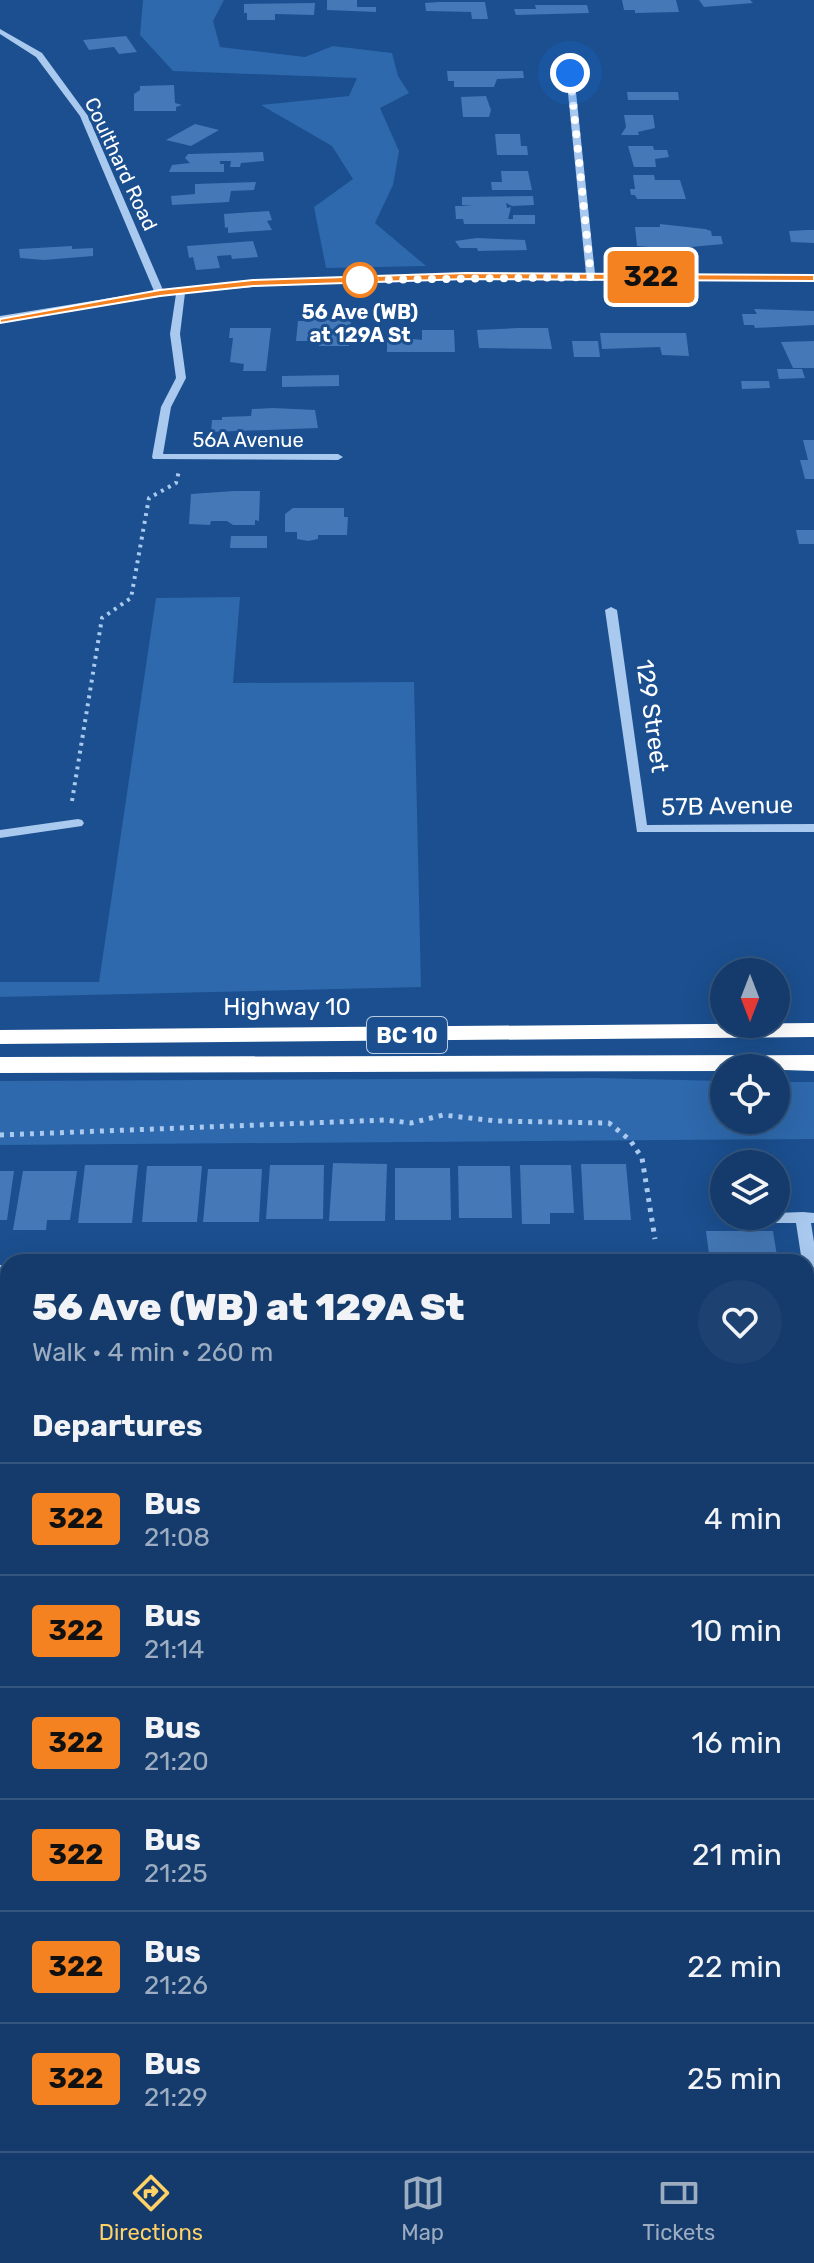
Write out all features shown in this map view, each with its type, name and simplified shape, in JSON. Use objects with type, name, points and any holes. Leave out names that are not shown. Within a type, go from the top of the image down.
[{"type":"highway","name":"Highway 10","points":[[0,1037],[814,1030]]},
{"type":"highway","name":"BC 10","points":[[0,1065],[814,1063]]},
{"type":"street","name":"Coulthard Road","points":[[0,31],[39,55],[84,116],[160,293]]},
{"type":"street","points":[[570,73],[591,277]]},
{"type":"street","points":[[0,319],[160,293],[268,283],[466,276],[814,278]]},
{"type":"street","name":"56A Avenue","points":[[181,291],[175,334],[181,378],[166,407],[157,457],[338,457]]},
{"type":"street","name":"129 Street","points":[[611,610],[641,829]]},
{"type":"street","points":[[0,834],[78,823]]},
{"type":"street","name":"57B Avenue","points":[[641,829],[814,828]]},
{"type":"street","points":[[808,1218],[811,1254]]},
{"type":"path","points":[[72,801],[102,618],[131,598],[149,498],[176,483],[180,465]]},
{"type":"path","points":[[0,1135],[386,1120],[411,1123],[443,1115],[496,1121],[609,1123],[630,1140],[642,1158],[655,1239]]},
{"type":"shaded area","points":[[143,0],[224,0],[213,21],[220,47],[305,57],[333,46],[392,53],[398,76],[409,93],[380,108],[399,151],[393,185],[375,223],[426,266],[326,268],[314,207],[353,179],[332,146],[261,105],[349,96],[357,78],[173,71],[140,35]]},
{"type":"shaded area","points":[[240,597],[233,683],[414,682],[421,987],[0,997],[0,982],[99,982],[156,598]]},
{"type":"shaded area","points":[[598,1078],[710,1081],[710,1134],[790,1134],[790,1082],[814,1082],[814,1139],[0,1145],[0,1081]]},
{"type":"building","points":[[327,0],[357,0],[357,7],[376,7],[376,12],[327,10]]},
{"type":"building","points":[[622,0],[676,0],[679,12],[635,13],[635,10],[624,10]]},
{"type":"building","points":[[699,0],[750,0],[753,3],[704,7]]},
{"type":"building","points":[[485,2],[488,19],[472,19],[471,12],[426,11],[425,3]]},
{"type":"building","points":[[315,3],[314,15],[275,14],[275,20],[247,20],[247,13],[244,13],[244,4]]},
{"type":"building","points":[[535,5],[587,5],[589,13],[516,15],[514,9],[536,9]]},
{"type":"building","points":[[126,36],[137,52],[119,54],[114,47],[89,50],[83,40]]},
{"type":"building","points":[[447,71],[523,71],[524,78],[497,79],[494,87],[454,87],[454,81],[448,81]]},
{"type":"building","points":[[174,85],[175,103],[182,105],[176,107],[176,111],[134,111],[134,94],[140,86]]},
{"type":"building","points":[[627,92],[678,92],[679,100],[628,100]]},
{"type":"building","points":[[486,96],[491,110],[489,117],[463,117],[461,97]]},
{"type":"building","points":[[624,115],[653,115],[655,128],[638,132],[639,135],[621,135],[626,127]]},
{"type":"building","points":[[195,124],[219,130],[191,146],[166,140]]},
{"type":"building","points":[[495,134],[520,134],[521,146],[527,146],[528,155],[497,155]]},
{"type":"building","points":[[628,146],[653,146],[654,150],[667,150],[669,157],[655,159],[656,167],[634,167]]},
{"type":"building","points":[[263,152],[264,161],[241,163],[240,167],[230,167],[231,161],[220,161],[224,164],[224,172],[169,172],[172,165],[190,163],[185,158],[188,154]]},
{"type":"building","points":[[501,171],[528,171],[532,190],[492,190],[491,182],[502,182]]},
{"type":"building","points":[[633,175],[654,175],[655,180],[680,180],[686,199],[637,199],[631,195],[630,189],[635,189]]},
{"type":"building","points":[[256,182],[254,190],[231,191],[229,202],[172,205],[171,196],[195,194],[195,184]]},
{"type":"building","points":[[533,196],[534,205],[512,206],[506,203],[507,208],[511,207],[508,219],[513,219],[513,215],[535,215],[535,224],[464,224],[463,219],[456,219],[455,206],[472,206],[462,205],[462,197]]},
{"type":"building","points":[[269,211],[272,220],[267,221],[272,230],[228,233],[228,227],[225,228],[224,214]]},
{"type":"building","points":[[660,224],[705,229],[711,231],[712,236],[721,236],[723,244],[670,249],[637,246],[635,227],[660,227]]},
{"type":"building","points":[[814,230],[814,243],[791,242],[789,231]]},
{"type":"building","points":[[477,238],[525,240],[527,250],[478,251],[477,248],[460,248],[455,241]]},
{"type":"building","points":[[253,241],[258,257],[232,259],[231,255],[217,256],[220,268],[196,270],[193,257],[189,258],[187,246]]},
{"type":"building","points":[[72,246],[72,249],[93,248],[93,256],[44,260],[20,258],[19,249]]},
{"type":"building","points":[[754,309],[814,311],[814,325],[755,328],[754,325],[744,325],[742,314],[757,314]]},
{"type":"building","points":[[325,313],[325,320],[351,321],[349,346],[319,346],[319,341],[296,341],[298,321],[311,321],[311,314]]},
{"type":"building","points":[[230,328],[271,328],[266,371],[243,371],[244,364],[230,362],[233,338],[229,338]]},
{"type":"building","points":[[548,328],[552,349],[479,348],[477,330]]},
{"type":"building","points":[[422,330],[454,330],[455,352],[387,352],[387,336],[422,340]]},
{"type":"building","points":[[600,333],[686,333],[689,356],[662,355],[660,347],[602,349]]},
{"type":"building","points":[[572,341],[598,341],[600,357],[574,357]]},
{"type":"building","points":[[814,341],[814,368],[793,368],[781,342]]},
{"type":"building","points":[[777,369],[802,369],[805,378],[779,379]]},
{"type":"building","points":[[339,375],[339,386],[282,387],[282,376]]},
{"type":"building","points":[[741,381],[769,381],[770,388],[742,389]]},
{"type":"building","points":[[252,409],[315,410],[318,428],[211,432],[212,420],[251,416]]},
{"type":"building","points":[[803,440],[814,440],[814,479],[805,479],[800,460],[808,460]]},
{"type":"building","points":[[260,491],[259,521],[255,520],[255,525],[233,525],[227,521],[211,521],[210,525],[189,524],[191,494]]},
{"type":"building","points":[[293,508],[344,508],[344,517],[348,517],[347,535],[318,535],[318,539],[308,541],[297,539],[297,532],[285,532],[285,514]]},
{"type":"building","points":[[796,530],[814,530],[814,544],[799,544]]},
{"type":"building","points":[[231,536],[267,536],[267,548],[230,548]]},
{"type":"building","points":[[333,1163],[387,1164],[385,1221],[329,1221]]},
{"type":"building","points":[[581,1164],[626,1164],[631,1220],[584,1220]]},
{"type":"building","points":[[85,1165],[138,1165],[132,1223],[78,1223]]},
{"type":"building","points":[[270,1165],[324,1165],[323,1219],[266,1219]]},
{"type":"building","points":[[520,1165],[571,1165],[574,1213],[550,1213],[550,1224],[522,1224]]},
{"type":"building","points":[[147,1166],[202,1166],[197,1222],[142,1222]]},
{"type":"building","points":[[458,1166],[510,1166],[512,1218],[459,1218]]},
{"type":"building","points":[[395,1168],[450,1168],[451,1220],[395,1220]]},
{"type":"building","points":[[208,1169],[262,1169],[259,1222],[203,1222]]},
{"type":"building","points":[[0,1171],[14,1171],[7,1220],[0,1220]]},
{"type":"building","points":[[23,1171],[77,1171],[70,1220],[47,1220],[46,1230],[13,1230]]},
{"type":"building","points":[[706,1231],[773,1231],[777,1254],[709,1254]]},
{"type":"bus line","name":"322","points":[[0,319],[160,293],[253,283],[466,276],[814,278]]},
{"type":"place","name":"56 Ave (WB) at 129A St","points":[[360,280]]},
{"type":"route","points":[[360,280],[466,276],[591,277],[570,73]]}]
